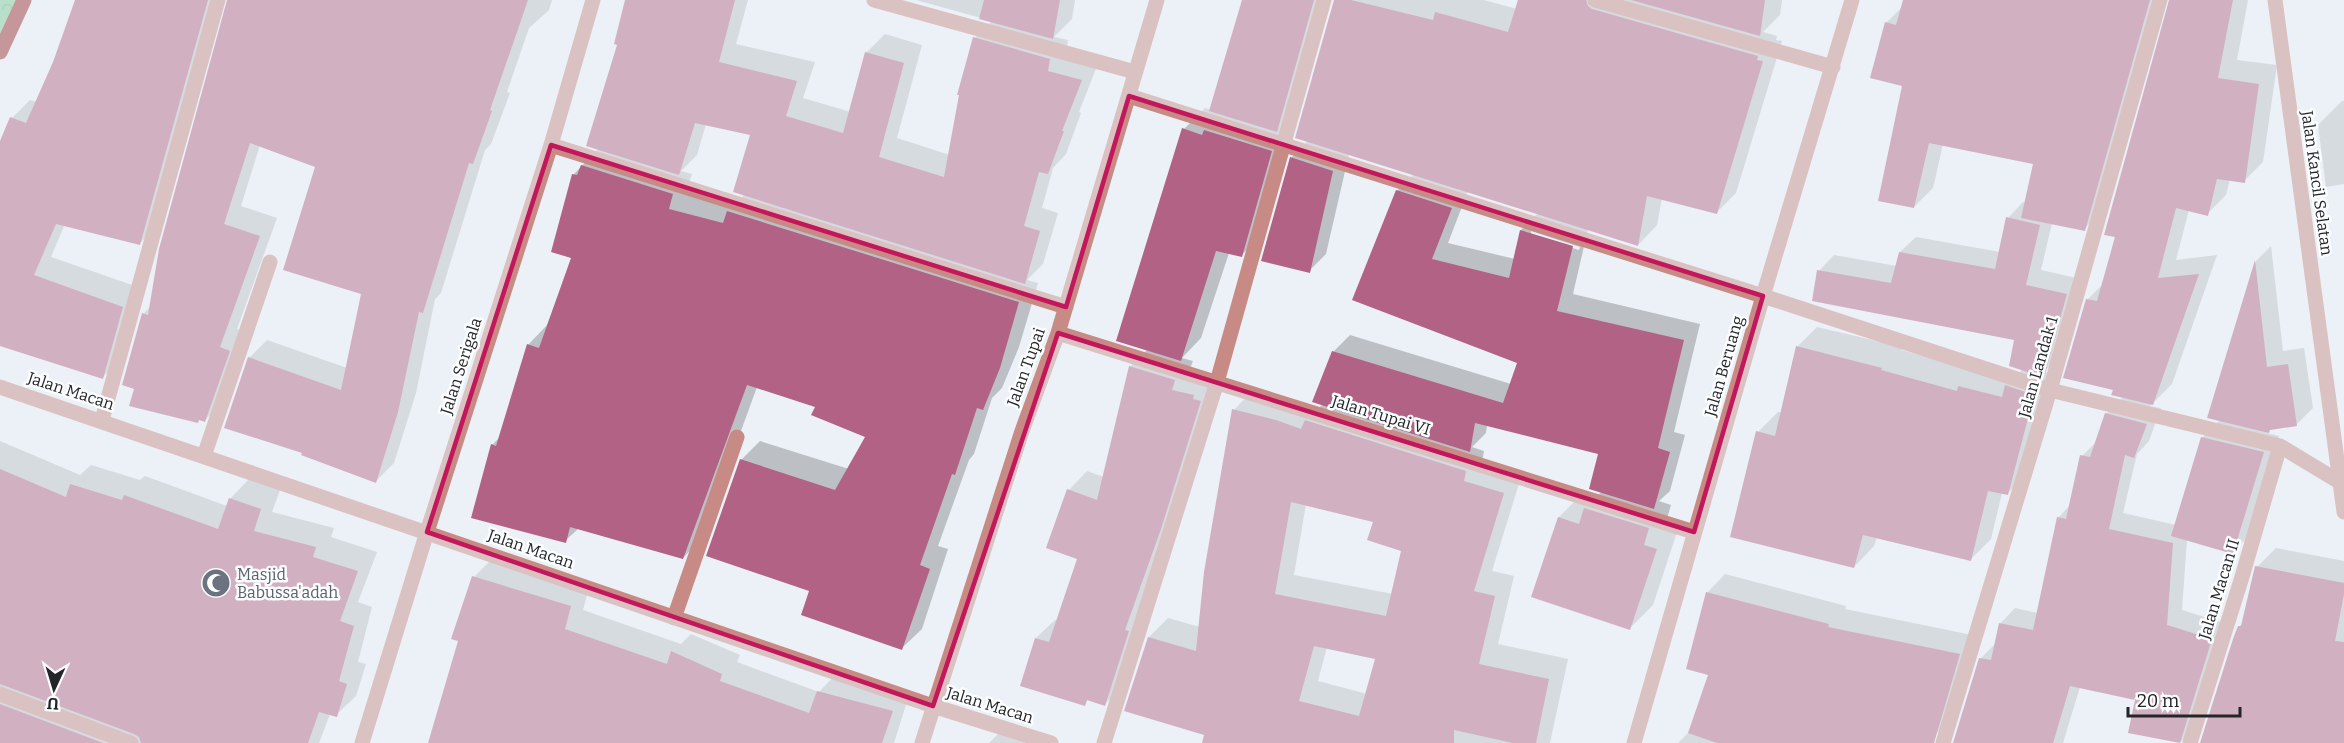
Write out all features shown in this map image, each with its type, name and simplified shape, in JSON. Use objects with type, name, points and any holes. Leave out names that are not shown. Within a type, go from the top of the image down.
[{"type":"main road","points":[[0,52],[24,0]]},
{"type":"street","points":[[102,420],[218,0]]},
{"type":"street","name":"Jalan Serigala","points":[[362,743],[550,145],[591,0]]},
{"type":"street","points":[[874,0],[1135,72]]},
{"type":"street","name":"Jalan Tupai","points":[[922,743],[1022,431],[1058,333],[1156,0]]},
{"type":"street","points":[[1104,743],[1216,382],[1285,146],[1324,0]]},
{"type":"street","points":[[1595,0],[1833,67]]},
{"type":"street","name":"Jalan Beruang","points":[[1634,743],[1694,532],[1852,0]]},
{"type":"street","name":"Jalan Landak 1","points":[[1943,743],[2050,390],[2160,0]]},
{"type":"street","name":"Jalan Kancil Selatan","points":[[2275,0],[2344,513]]},
{"type":"street","points":[[1128,96],[1764,296],[2050,390],[2280,446],[2338,481]]},
{"type":"street","points":[[550,145],[1066,307]]},
{"type":"street","points":[[204,456],[270,262]]},
{"type":"street","name":"Jalan Tupai VI","points":[[1058,333],[1694,532]]},
{"type":"street","name":"Jalan Macan","points":[[0,387],[933,706],[1051,743]]},
{"type":"street","points":[[674,618],[737,437]]},
{"type":"street","name":"Jalan Macan II","points":[[2190,743],[2242,578],[2280,446]]},
{"type":"street","points":[[0,694],[131,743]]},
{"type":"highlighted area","points":[[1129,96],[1763,296],[1694,532],[1058,333],[933,706],[427,532],[551,145],[1066,307]]},
{"type":"green space","points":[[0,0],[24,0],[0,52]]},
{"type":"building","points":[[75,0],[208,0],[140,245],[56,224],[34,275],[123,307],[103,379],[0,346],[0,141],[10,117],[26,123],[53,62]]},
{"type":"building","points":[[227,0],[528,0],[473,164],[469,163],[423,313],[419,312],[398,412],[376,483],[301,455],[302,453],[224,428],[248,357],[341,390],[361,294],[283,270],[315,167],[250,143],[224,224],[260,236],[220,347],[230,351],[205,422],[199,420],[198,423],[129,406],[134,389],[122,385],[142,313],[148,315],[159,249]]},
{"type":"building","points":[[625,0],[735,0],[719,62],[797,81],[786,116],[843,133],[865,52],[904,63],[879,157],[944,177],[959,95],[957,95],[973,37],[1050,59],[1048,71],[1082,80],[1048,174],[1039,172],[1024,226],[1040,231],[1025,284],[733,192],[750,135],[695,123],[679,175],[586,146],[617,45],[614,44]]},
{"type":"building","points":[[984,0],[1060,0],[1053,39],[979,19]]},
{"type":"building","points":[[1242,0],[1314,0],[1277,132],[1209,111]]},
{"type":"building","points":[[1334,0],[1351,0],[1433,20],[1435,12],[1508,32],[1518,0],[1586,0],[1592,9],[1758,56],[1757,60],[1763,61],[1717,214],[1647,196],[1638,246],[1295,138]]},
{"type":"building","points":[[1631,0],[1765,0],[1760,36]]},
{"type":"building","points":[[1903,0],[2150,0],[2085,231],[2021,218],[2033,164],[1929,143],[1914,208],[1878,201],[1902,86],[1870,78],[1885,22],[1896,25]]},
{"type":"building","points":[[2169,0],[2233,0],[2218,78],[2259,84],[2245,183],[2217,179],[2208,216],[2176,208],[2158,278],[2199,274],[2153,405],[2111,395],[2113,390],[2063,378],[2086,299],[2097,301],[2115,237],[2104,235]]},
{"type":"building","points":[[1182,128],[1202,135],[1204,130],[1272,151],[1242,257],[1216,251],[1181,361],[1116,341]]},
{"type":"building","points":[[1290,157],[1333,171],[1310,273],[1261,261]]},
{"type":"building","points":[[581,165],[673,194],[669,209],[723,223],[727,211],[1019,302],[1000,368],[983,410],[977,408],[955,475],[952,474],[920,565],[930,569],[902,650],[801,615],[809,591],[706,556],[740,459],[835,490],[865,437],[811,415],[815,407],[747,385],[683,559],[570,527],[566,543],[471,518],[491,444],[496,446],[527,344],[539,348],[571,258],[551,252],[572,174],[577,175]]},
{"type":"building","points":[[1396,190],[1452,208],[1432,259],[1509,278],[1520,230],[1573,246],[1557,311],[1684,340],[1658,448],[1670,452],[1654,509],[1589,489],[1598,454],[1475,423],[1470,452],[1312,402],[1332,351],[1503,403],[1517,363],[1352,300]]},
{"type":"building","points":[[2006,217],[2040,225],[2026,285],[2067,294],[2045,374],[2040,372],[2039,376],[2009,366],[2014,340],[1812,301],[1817,270],[1891,283],[1899,252],[1995,269]]},
{"type":"building","points":[[2255,260],[2267,367],[2288,364],[2297,426],[2270,430],[2269,433],[2207,418]]},
{"type":"building","points":[[1796,346],[1882,368],[1881,370],[1957,391],[1958,386],[2002,397],[2005,385],[2034,395],[2008,495],[1988,491],[1971,561],[1863,535],[1854,568],[1730,537],[1756,431],[1775,436]]},
{"type":"building","points":[[1129,366],[1175,380],[1172,390],[1194,395],[1193,399],[1201,401],[1161,529],[1125,630],[1129,631],[1105,706],[1087,700],[1085,706],[1020,686],[1035,638],[1049,642],[1077,559],[1046,548],[1067,489],[1097,500]]},
{"type":"building","points":[[1232,409],[1301,429],[1305,420],[1466,471],[1464,481],[1504,493],[1474,591],[1495,596],[1479,664],[1549,679],[1536,743],[1513,743],[1454,730],[1454,743],[1202,743],[1204,735],[1124,711],[1148,637],[1196,651],[1204,572]],"holes":[[[1291,502],[1373,522],[1367,540],[1401,551],[1386,616],[1275,594]],[[1314,646],[1375,659],[1359,716],[1299,701]]]},
{"type":"building","points":[[2105,413],[2147,424],[2134,458],[2125,455],[2109,529],[2173,543],[2167,625],[2212,639],[2180,743],[2128,733],[2135,700],[2070,686],[2053,743],[1953,743],[1979,658],[1991,660],[1999,623],[2033,630],[2057,517],[2066,519],[2080,455],[2090,457]]},
{"type":"building","points":[[2201,437],[2264,452],[2233,554],[2171,536]]},
{"type":"building","points":[[0,469],[66,497],[70,484],[122,500],[124,495],[218,529],[229,498],[261,509],[254,531],[316,547],[313,557],[358,571],[340,621],[354,626],[339,681],[347,684],[337,717],[319,712],[308,743],[141,743],[139,737],[134,734],[0,684]]},
{"type":"building","points":[[1584,508],[1649,528],[1644,545],[1657,549],[1630,630],[1531,597],[1558,517],[1579,524]]},
{"type":"building","points":[[2255,566],[2344,583],[2335,641],[2344,642],[2344,743],[2200,743],[2233,639],[2238,626],[2241,626]]},
{"type":"building","points":[[472,576],[571,606],[565,629],[667,664],[671,651],[722,674],[720,681],[809,713],[817,691],[893,711],[882,743],[428,743],[458,641],[451,639]]},
{"type":"building","points":[[1706,592],[1829,624],[1828,627],[1960,654],[1934,743],[1717,743],[1688,733],[1708,675],[1686,669]]},
{"type":"building","points":[[0,704],[103,743],[0,743]]},
{"type":"place","name":"Masjid Babussa'adah","points":[[216,583]]}]
